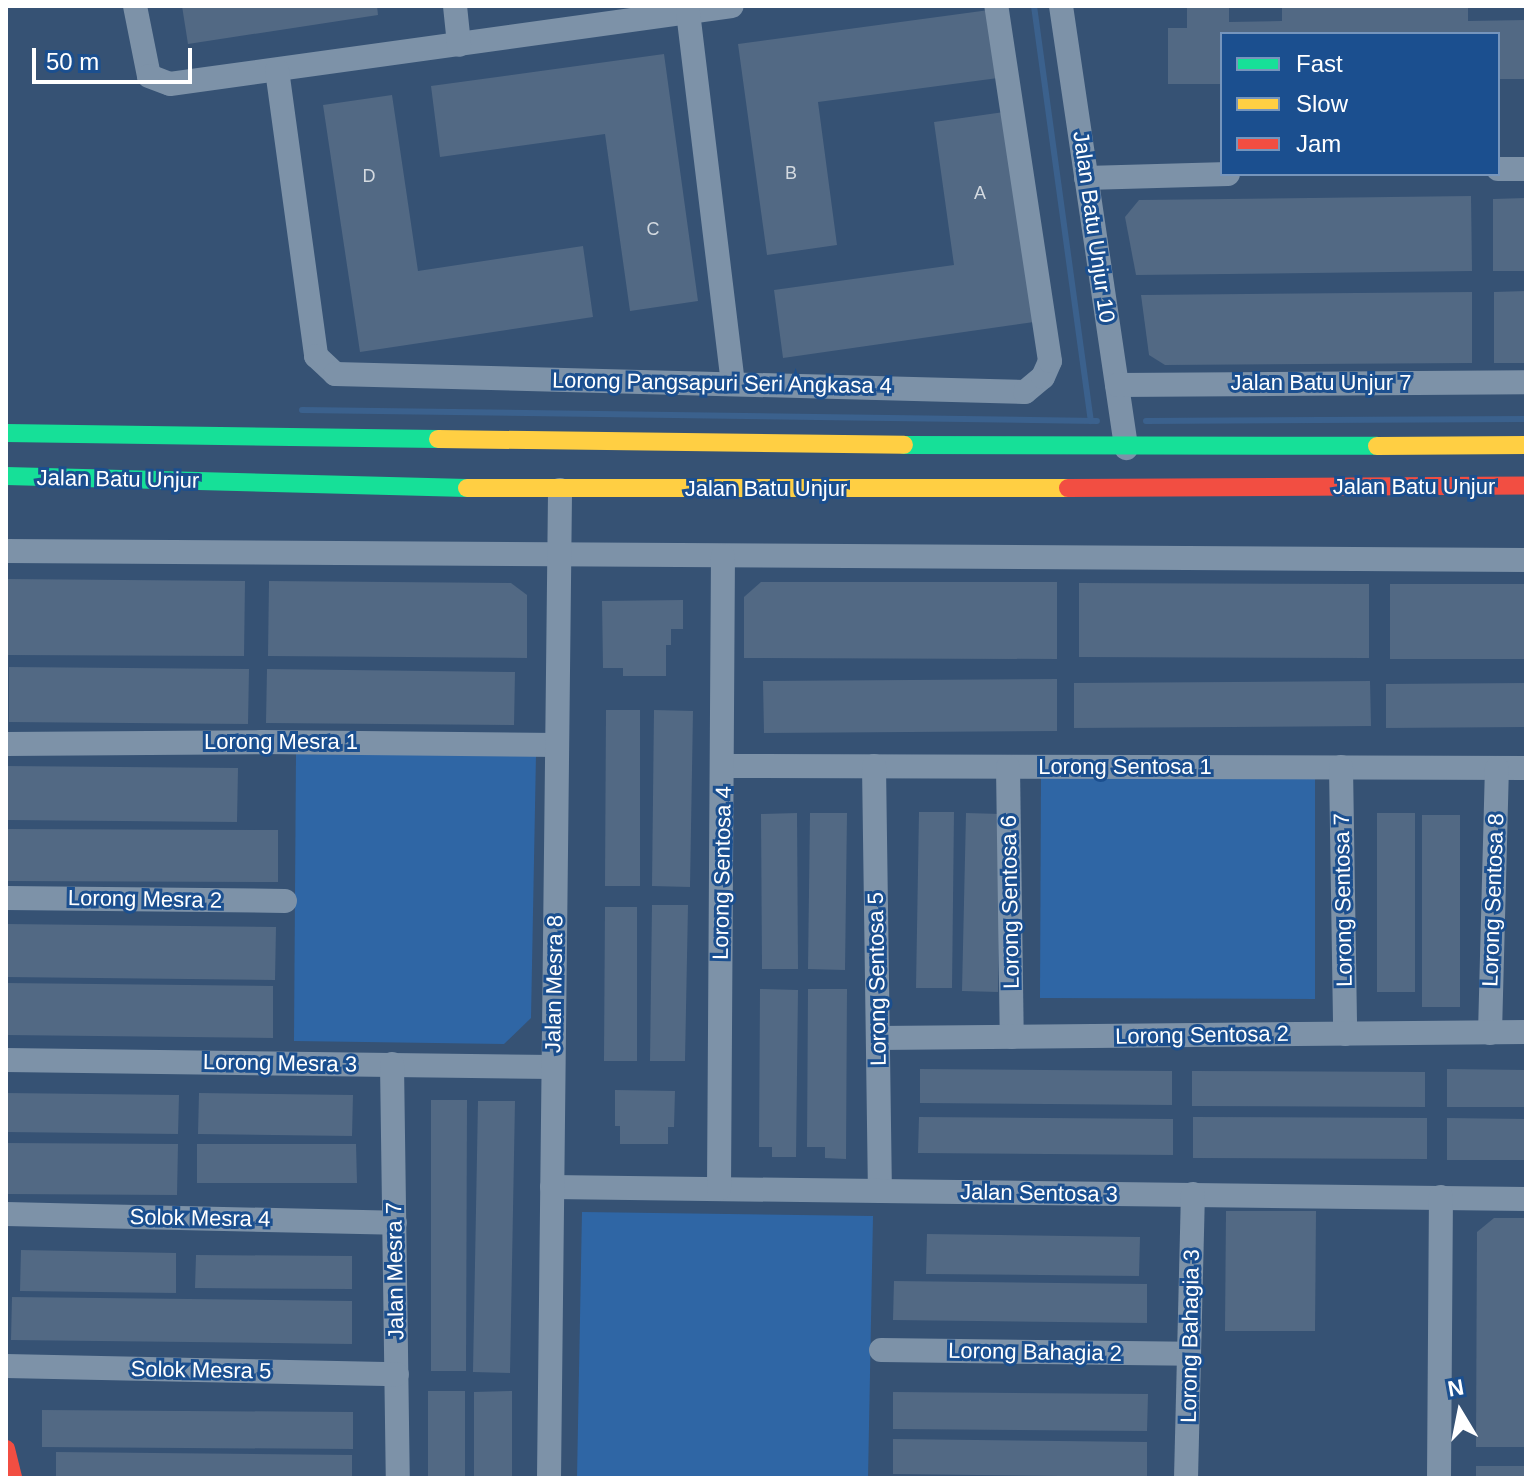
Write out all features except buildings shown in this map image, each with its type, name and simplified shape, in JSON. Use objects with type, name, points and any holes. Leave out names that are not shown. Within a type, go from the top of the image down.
[{"type":"main road","name":"Jalan Batu Unjur","points":[[7,434],[1126,448],[1526,445]]},
{"type":"main road","name":"Jalan Batu Unjur","points":[[6,476],[560,490],[1526,486]]},
{"type":"main road","points":[[6,1449],[13,1478]]},
{"type":"street","points":[[135,6],[149,76],[170,84],[732,6]]},
{"type":"street","points":[[455,6],[459,45]]},
{"type":"street","name":"Lorong Pangsapuri Seri Angkasa 4","points":[[277,70],[316,356],[335,374],[1025,392],[1043,377],[1050,361],[996,6]]},
{"type":"street","name":"Jalan Batu Unjur 10","points":[[1061,6],[1126,448]]},
{"type":"street","points":[[688,12],[733,383]]},
{"type":"street","points":[[1500,169],[1526,169]]},
{"type":"street","points":[[1086,178],[1220,174]]},
{"type":"street","name":"Jalan Batu Unjur 7","points":[[1117,385],[1526,382]]},
{"type":"street","name":"Jalan Mesra 8","points":[[549,1478],[560,490]]},
{"type":"street","points":[[6,551],[1526,560]]},
{"type":"street","name":"Lorong Sentosa 4","points":[[719,1189],[723,556]]},
{"type":"street","name":"Lorong Mesra 1","points":[[6,744],[261,742],[557,745]]},
{"type":"street","name":"Lorong Sentosa 1","points":[[723,766],[1526,768]]},
{"type":"street","name":"Lorong Sentosa 5","points":[[874,766],[880,1191]]},
{"type":"street","name":"Lorong Sentosa 6","points":[[1008,767],[1012,1037]]},
{"type":"street","name":"Lorong Sentosa 7","points":[[1341,767],[1345,1034]]},
{"type":"street","name":"Lorong Sentosa 8","points":[[1490,1033],[1497,768]]},
{"type":"street","name":"Lorong Mesra 2","points":[[6,898],[285,901]]},
{"type":"street","name":"Lorong Sentosa 2","points":[[878,1038],[1526,1032]]},
{"type":"street","name":"Lorong Mesra 3","points":[[6,1060],[553,1067]]},
{"type":"street","name":"Jalan Mesra 7","points":[[392,1064],[398,1478]]},
{"type":"street","name":"Jalan Sentosa 3","points":[[552,1187],[1526,1199]]},
{"type":"street","name":"Lorong Bahagia 3","points":[[1186,1478],[1193,1194]]},
{"type":"street","points":[[1439,1478],[1441,1197]]},
{"type":"street","name":"Solok Mesra 4","points":[[6,1214],[395,1223]]},
{"type":"street","name":"Lorong Bahagia 2","points":[[881,1350],[1189,1354]]},
{"type":"street","name":"Solok Mesra 5","points":[[6,1366],[397,1374]]},
{"type":"shaded area","points":[[296,752],[536,754],[531,1018],[504,1044],[294,1041]]},
{"type":"shaded area","points":[[1041,776],[1315,776],[1315,999],[1040,998]]},
{"type":"shaded area","points":[[582,1212],[873,1216],[868,1478],[577,1478]]},
{"type":"waterway","points":[[1034,6],[1091,421]]},
{"type":"waterway","points":[[302,410],[1097,421]]},
{"type":"waterway","points":[[1146,421],[1526,419]]},
{"type":"traffic: fast","points":[[6,433],[438,439]]},
{"type":"traffic: fast","points":[[904,445],[1377,446]]},
{"type":"traffic: fast","points":[[6,476],[467,488]]},
{"type":"traffic: slow","points":[[438,439],[904,445]]},
{"type":"traffic: slow","points":[[1377,446],[1526,445]]},
{"type":"traffic: slow","points":[[467,488],[1068,488]]},
{"type":"traffic: jam","points":[[1068,488],[1526,486]]},
{"type":"traffic: jam","points":[[6,1449],[13,1478]]}]
